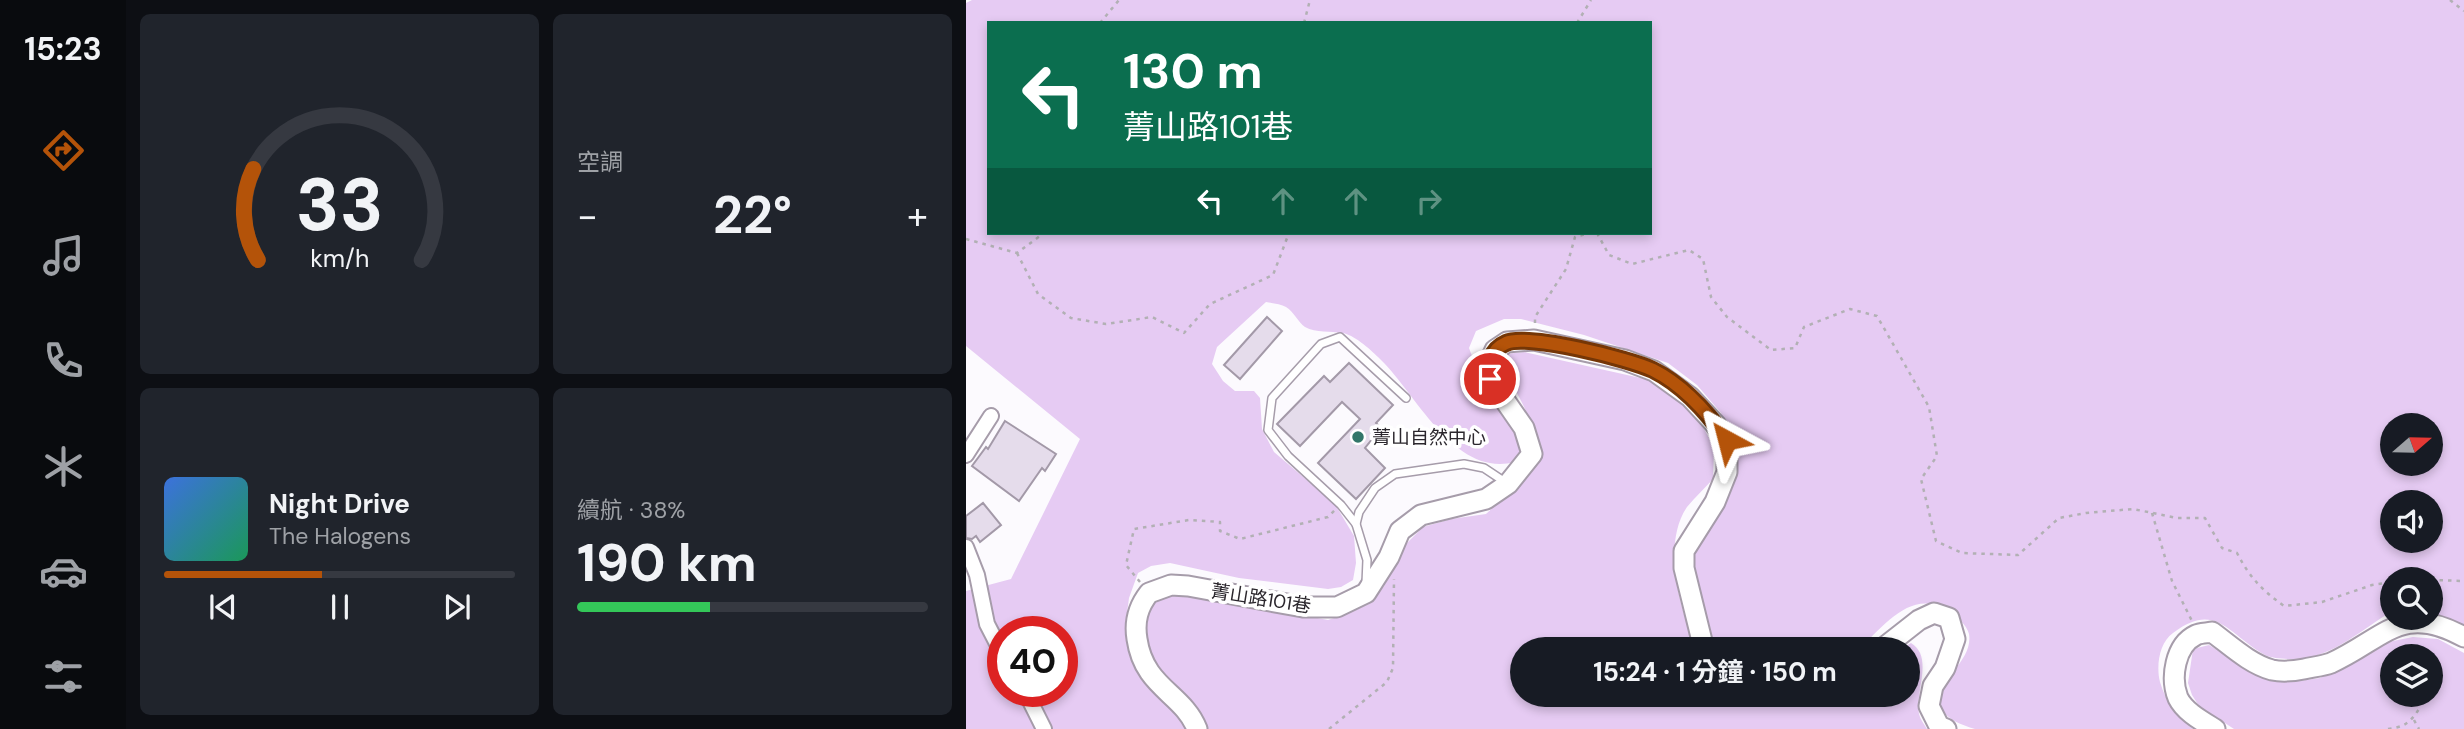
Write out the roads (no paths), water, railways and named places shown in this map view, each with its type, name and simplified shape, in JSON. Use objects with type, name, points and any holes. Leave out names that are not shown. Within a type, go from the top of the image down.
[{"type":"street","points":[[1366,593],[1389,557],[1400,531],[1421,515],[1486,499],[1508,484],[1532,454],[1524,428],[1490,379],[1489,363],[1495,350],[1507,342],[1534,340],[1625,360],[1654,371],[1690,397],[1727,440],[1727,472],[1715,502],[1684,551],[1684,568],[1701,637]]},
{"type":"street","points":[[966,455],[991,416]]},
{"type":"street","points":[[966,547],[977,575],[987,624]]},
{"type":"street","name":"菁山路101巷","points":[[1197,729],[1189,715],[1151,676],[1138,649],[1135,629],[1137,614],[1149,593],[1171,585],[1188,586],[1303,607],[1337,607],[1366,593]]},
{"type":"street","points":[[1897,637],[1919,620],[1934,613],[1949,618],[1955,639],[1945,668],[1933,686],[1929,706],[1938,726],[1946,729]]},
{"type":"street","points":[[2215,729],[2197,719],[2179,699],[2174,682],[2175,664],[2185,644],[2197,634],[2213,632],[2254,662],[2273,670],[2296,671],[2329,664],[2395,626],[2419,621],[2442,626],[2464,637]]},
{"type":"street","points":[[1032,707],[1044,729]]},
{"type":"lane","points":[[1366,593],[1367,560],[1356,524],[1342,505],[1288,456],[1268,430],[1272,398],[1315,349],[1340,337],[1406,398]]},
{"type":"lane","points":[[1356,524],[1359,512],[1375,488],[1395,474],[1464,464],[1484,468],[1508,484]]},
{"type":"place","name":"菁山自然中心","points":[[1358,437]]}]
